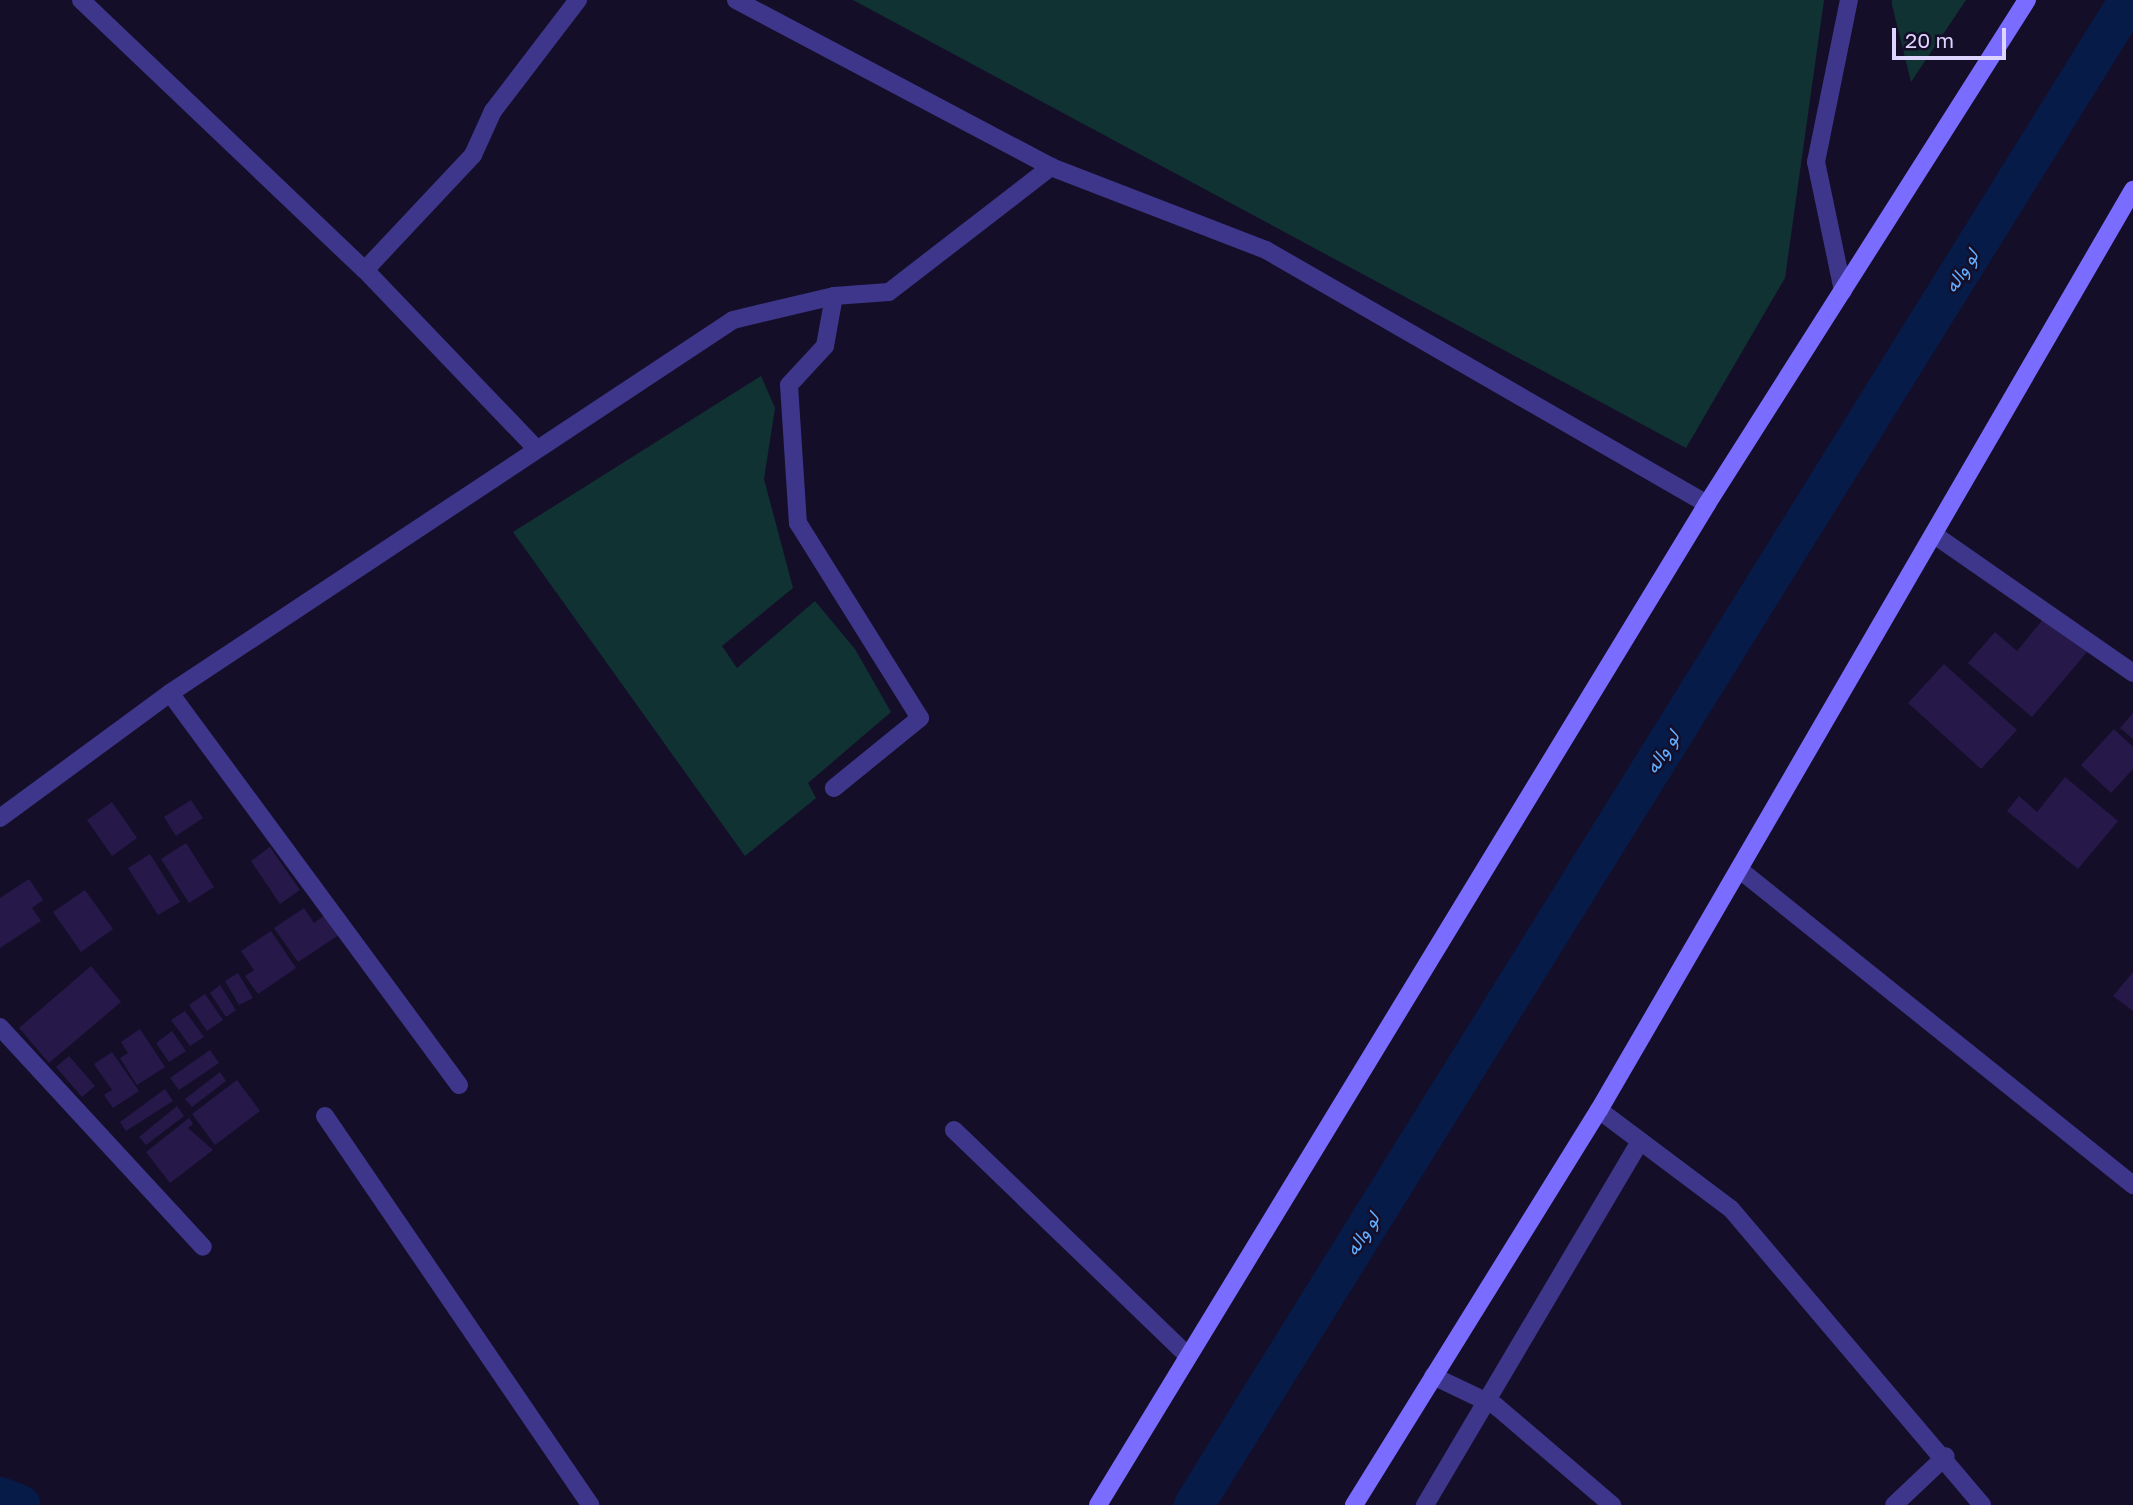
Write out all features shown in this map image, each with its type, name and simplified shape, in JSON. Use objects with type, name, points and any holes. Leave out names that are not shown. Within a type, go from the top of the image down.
[{"type":"street","points":[[81,0],[365,270],[534,446]]},
{"type":"street","points":[[365,270],[473,155],[493,111],[578,0]]},
{"type":"street","points":[[736,0],[1051,167],[1266,250],[1707,504]]},
{"type":"street","points":[[1843,291],[1816,162],[1849,0]]},
{"type":"street","points":[[1098,1505],[1707,504],[2026,0]]},
{"type":"street","points":[[0,818],[170,693],[534,446],[733,320],[834,296],[889,292],[1051,167]]},
{"type":"street","points":[[1361,1502],[1433,1376],[1599,1110],[1936,536],[2133,190]]},
{"type":"street","points":[[834,296],[825,346],[789,385],[798,523],[920,718],[834,788]]},
{"type":"street","points":[[1936,536],[2133,673]]},
{"type":"street","points":[[170,693],[459,1085]]},
{"type":"street","points":[[1740,870],[2133,1185]]},
{"type":"street","points":[[0,1027],[203,1247]]},
{"type":"street","points":[[1599,1110],[1731,1209],[1946,1456],[1982,1505]]},
{"type":"street","points":[[325,1116],[590,1505]]},
{"type":"street","points":[[954,1130],[1188,1356]]},
{"type":"street","points":[[1425,1505],[1483,1400],[1640,1141]]},
{"type":"street","points":[[1433,1376],[1483,1400],[1612,1505]]},
{"type":"street","points":[[1894,1505],[1946,1456]]},
{"type":"green space","points":[[853,0],[1824,0],[1785,278],[1686,448]]},
{"type":"green space","points":[[1892,0],[1966,0],[1911,82],[1892,5]]},
{"type":"green space","points":[[761,376],[775,408],[764,479],[793,588],[722,646],[737,668],[815,601],[855,649],[891,712],[808,783],[816,798],[745,856],[513,532]]},
{"type":"building","points":[[2045,617],[2087,652],[2032,717],[1968,663],[1995,632],[2017,651]]},
{"type":"building","points":[[1944,664],[2017,730],[1981,769],[1908,703]]},
{"type":"building","points":[[2133,713],[2133,739],[2120,728]]},
{"type":"building","points":[[2114,729],[2133,747],[2133,769],[2111,793],[2081,765]]},
{"type":"building","points":[[2065,777],[2118,821],[2078,869],[2007,811],[2019,796],[2037,812]]},
{"type":"building","points":[[191,800],[203,818],[176,836],[164,817]]},
{"type":"building","points":[[112,802],[137,838],[112,856],[87,820]]},
{"type":"building","points":[[186,843],[214,887],[189,903],[161,859]]},
{"type":"building","points":[[270,847],[300,890],[280,904],[251,861]]},
{"type":"building","points":[[150,854],[180,902],[158,915],[128,868]]},
{"type":"building","points":[[29,879],[43,900],[32,908],[41,921],[0,948],[0,898]]},
{"type":"building","points":[[85,890],[113,929],[81,952],[53,912]]},
{"type":"building","points":[[304,908],[314,923],[325,915],[339,935],[298,962],[274,928]]},
{"type":"building","points":[[271,931],[296,968],[258,994],[245,976],[254,970],[241,951]]},
{"type":"building","points":[[91,966],[121,1002],[49,1063],[19,1028]]},
{"type":"building","points":[[2133,972],[2133,1011],[2113,996]]},
{"type":"building","points":[[238,973],[253,998],[239,1005],[225,981]]},
{"type":"building","points":[[220,985],[236,1010],[226,1017],[210,993]]},
{"type":"building","points":[[205,994],[223,1020],[207,1031],[189,1005]]},
{"type":"building","points":[[185,1011],[204,1037],[190,1046],[171,1020]]},
{"type":"building","points":[[140,1029],[165,1067],[137,1085],[120,1058],[128,1053],[121,1042]]},
{"type":"building","points":[[172,1031],[186,1051],[169,1062],[156,1043]]},
{"type":"building","points":[[210,1050],[219,1063],[179,1090],[170,1078]]},
{"type":"building","points":[[112,1052],[139,1091],[113,1108],[104,1095],[112,1090],[94,1064]]},
{"type":"building","points":[[69,1056],[95,1086],[82,1097],[56,1067]]},
{"type":"building","points":[[220,1072],[226,1081],[192,1107],[185,1099]]},
{"type":"building","points":[[237,1080],[260,1111],[215,1145],[192,1114]]},
{"type":"building","points":[[165,1089],[173,1101],[126,1131],[120,1122]]},
{"type":"building","points":[[177,1106],[184,1116],[146,1145],[139,1137]]},
{"type":"building","points":[[189,1118],[193,1124],[188,1128],[213,1150],[170,1183],[146,1152]]},
{"type":"waterway","name":"لو واله","points":[[1194,1505],[2129,0]]},
{"type":"waterway","points":[[0,1497],[21,1505]]}]
